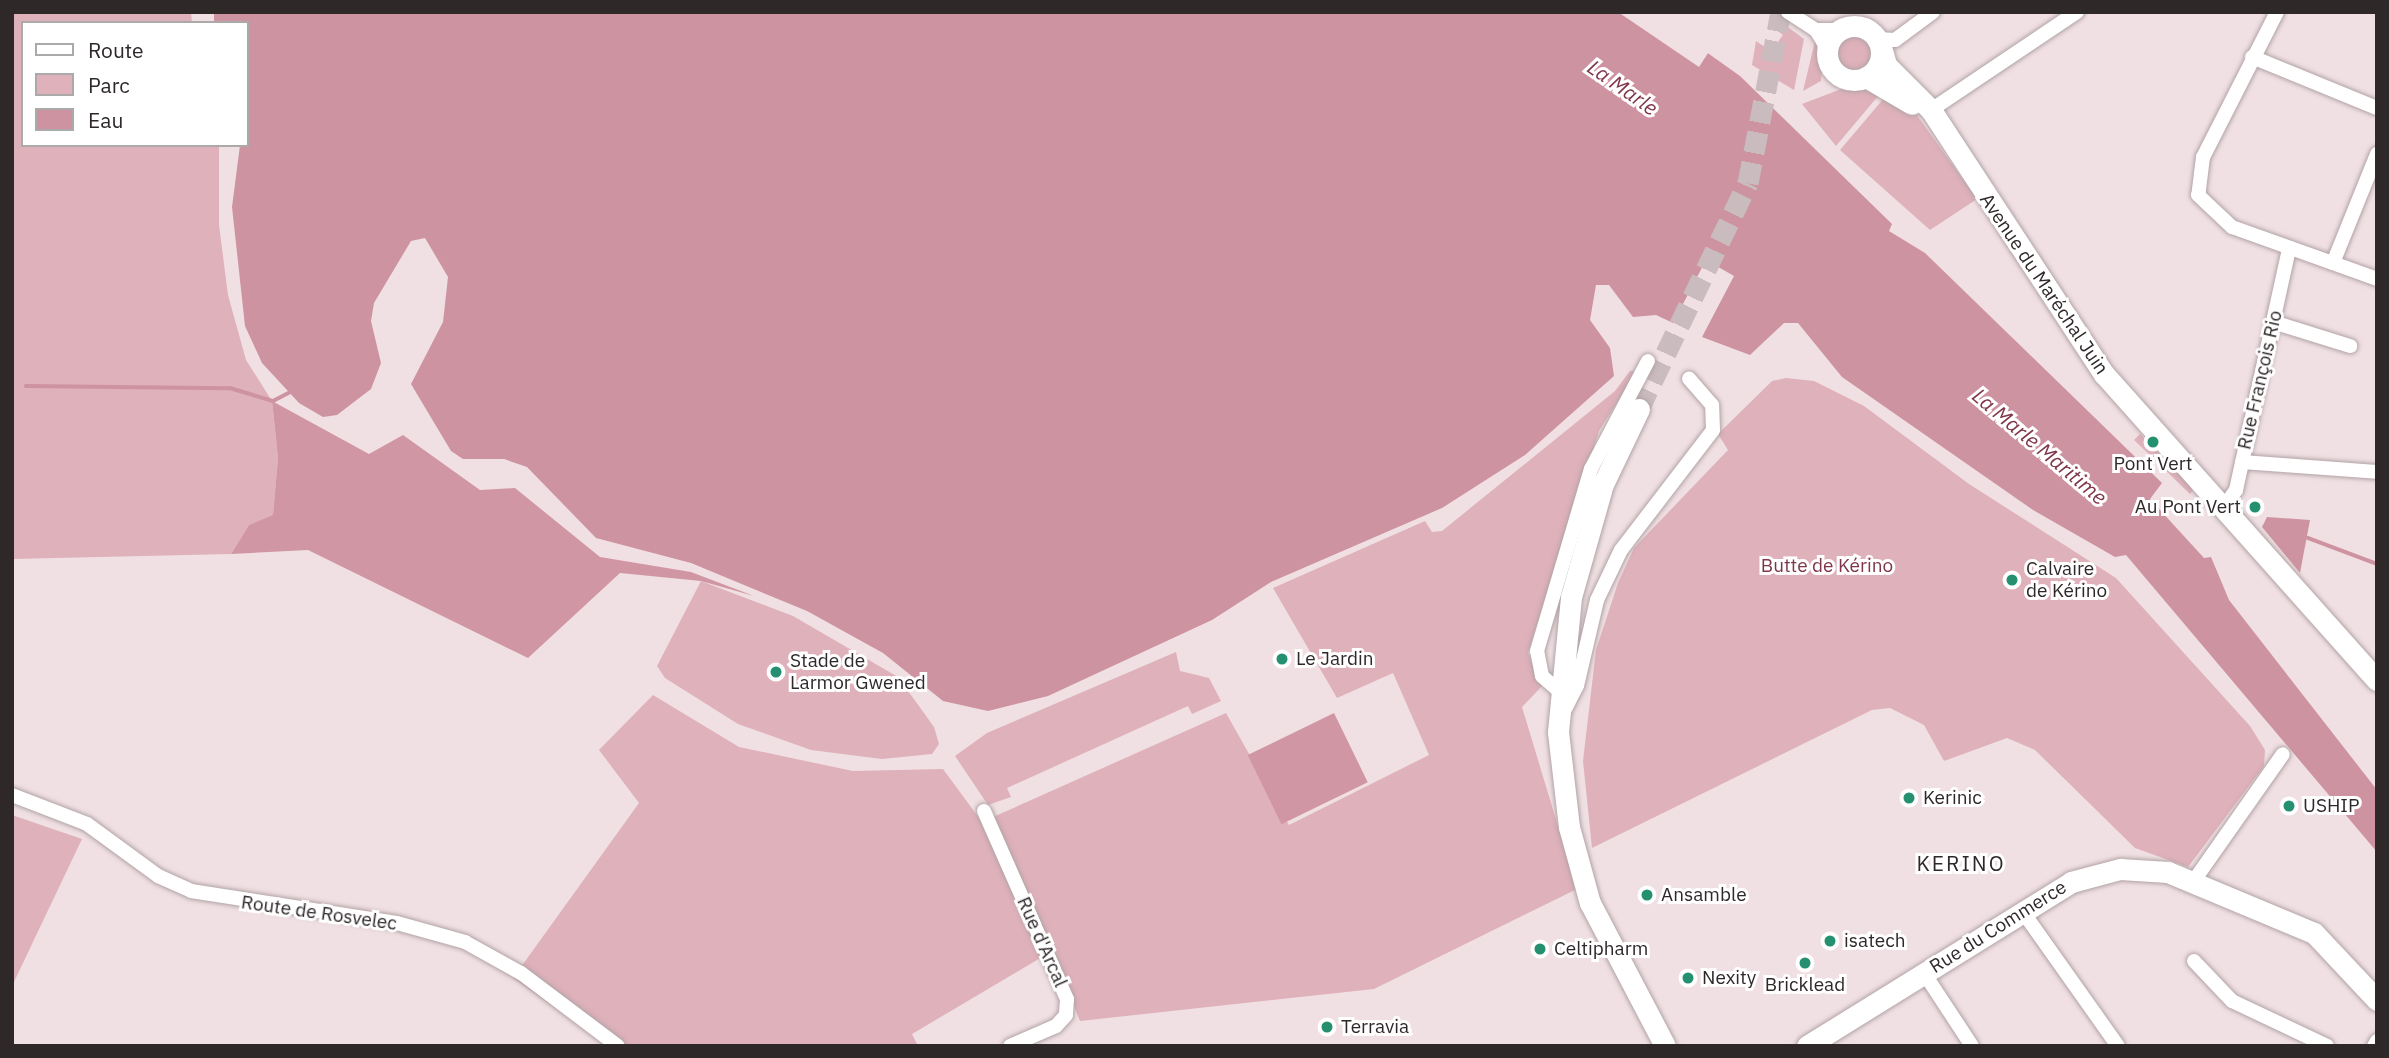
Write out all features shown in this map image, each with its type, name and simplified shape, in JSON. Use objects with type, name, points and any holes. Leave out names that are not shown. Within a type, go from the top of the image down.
[{"type":"main road","name":"Avenue du Maréchal Juin","points":[[1873,12],[1886,65],[1931,110],[1954,150],[2104,374],[2377,680]]},
{"type":"main road","points":[[1838,29],[1878,40],[1879,65],[1866,77]]},
{"type":"main road","name":"Avenue du Maréchal Juin","points":[[1838,29],[1836,74],[1866,77],[1907,100],[1954,150]]},
{"type":"main road","points":[[1639,409],[1587,537],[1558,690],[1558,722],[1566,813],[1590,903],[1665,1046]]},
{"type":"main road","name":"Rue du Commerce","points":[[1807,1046],[2071,882],[2120,869],[2156,870],[2193,882],[2314,933],[2377,1000]]},
{"type":"street","points":[[1788,12],[1838,29]]},
{"type":"street","points":[[1878,40],[1895,40],[1933,12]]},
{"type":"street","points":[[1931,110],[2077,12]]},
{"type":"street","points":[[2277,12],[2203,157],[2196,187],[2227,225],[2377,279]]},
{"type":"street","points":[[2252,57],[2377,108]]},
{"type":"street","points":[[2333,264],[2377,154]]},
{"type":"street","name":"Rue François Rio","points":[[2223,508],[2236,490],[2289,248]]},
{"type":"street","points":[[2273,322],[2350,346]]},
{"type":"street","points":[[1558,690],[1542,676],[1537,651],[1591,469],[1648,362]]},
{"type":"street","points":[[1558,722],[1575,691],[1594,610],[1621,550],[1664,486],[1713,430],[1714,410],[1689,379]]},
{"type":"street","points":[[2242,462],[2377,472]]},
{"type":"street","points":[[2193,882],[2283,754]]},
{"type":"street","name":"Route de Rosvelec","points":[[12,795],[87,824],[158,876],[191,891],[397,923],[465,942],[522,973],[618,1046]]},
{"type":"street","name":"Rue d'Arcal","points":[[984,811],[1068,999],[1066,1015],[1056,1026],[1010,1046]]},
{"type":"street","points":[[2023,912],[2118,1046]]},
{"type":"street","points":[[2194,961],[2232,1001],[2327,1046]]},
{"type":"street","points":[[1924,973],[1972,1046]]},
{"type":"street","points":[[2374,1046],[2377,1041]]},
{"type":"green space","points":[[12,12],[191,12],[192,21],[21,21],[21,147],[219,147],[219,225],[228,295],[246,360],[272,401],[278,458],[273,516],[249,525],[231,554],[12,559]]},
{"type":"green space","points":[[1777,19],[1804,39],[1794,90],[1752,65],[1756,41],[1771,51],[1783,35],[1772,27]]},
{"type":"green space","points":[[1854,35],[1867,40],[1872,53],[1867,66],[1854,71],[1841,66],[1836,53],[1841,40]]},
{"type":"green space","points":[[1815,41],[1823,59],[1821,81],[1803,91]]},
{"type":"green space","points":[[1844,88],[1884,89],[1836,146],[1802,104]]},
{"type":"green space","points":[[1890,91],[1911,107],[1977,199],[1930,230],[1840,150]]},
{"type":"green space","points":[[1630,371],[1637,371],[1599,431],[1528,653],[1543,685],[1522,707],[1577,889],[1374,989],[1080,1021],[1054,957],[1042,957],[912,1034],[918,1046],[608,1046],[513,978],[639,803],[599,750],[653,695],[739,747],[853,771],[943,769],[982,822],[1226,713],[1289,825],[1429,755],[1393,673],[1337,698],[1273,588],[1425,521],[1432,532],[1442,531],[1615,391]]},
{"type":"green space","name":"Butte de Kérino","points":[[1786,378],[1814,381],[1864,406],[1969,484],[2116,578],[2250,726],[2265,750],[2264,766],[2188,867],[2135,848],[2035,750],[2007,738],[1944,761],[1924,725],[1890,708],[1872,710],[1592,848],[1583,761],[1596,650],[1618,583],[1634,548],[1728,450],[1718,434],[1772,381]]},
{"type":"green space","points":[[2140,434],[2194,489],[2190,494],[2134,440]]},
{"type":"green space","name":"Stade de Larmor Gwened","points":[[701,581],[793,616],[898,677],[934,727],[939,744],[932,754],[882,759],[811,750],[738,724],[665,678],[657,666]]},
{"type":"green space","points":[[1176,652],[1180,671],[1209,678],[1221,701],[1192,714],[1188,706],[1007,788],[1011,797],[988,805],[955,756],[987,733]]},
{"type":"green space","points":[[12,815],[82,839],[12,986]]},
{"type":"shaded area","points":[[272,401],[369,454],[403,435],[480,490],[515,488],[600,557],[691,572],[754,596],[701,581],[620,573],[528,658],[308,550],[231,554],[249,525],[273,515],[278,458]]},
{"type":"shaded area","points":[[1334,713],[1368,782],[1281,824],[1248,755]]},
{"type":"water","points":[[214,12],[1650,12],[1740,76],[1892,224],[1889,231],[1925,253],[2162,483],[2150,499],[2204,558],[2211,557],[2229,600],[2377,790],[2377,852],[2126,555],[2115,557],[2033,510],[1842,377],[1798,323],[1784,323],[1750,355],[1702,337],[1734,276],[1706,260],[1673,323],[1656,315],[1633,317],[1609,285],[1596,285],[1590,320],[1610,348],[1614,376],[1525,455],[1442,508],[1271,582],[1212,620],[1048,696],[988,711],[943,701],[883,653],[807,611],[691,563],[596,538],[527,467],[504,459],[463,459],[451,451],[411,384],[443,322],[448,277],[425,238],[411,241],[374,303],[371,321],[381,363],[371,389],[337,415],[323,417],[299,403],[262,363],[245,326],[232,207],[240,147],[248,147],[248,21],[214,21]]},
{"type":"water","points":[[2267,517],[2310,520],[2300,573],[2262,527]]},
{"type":"pier","points":[[1618,12],[1656,12],[1710,50],[1699,67]]},
{"type":"waterway","points":[[26,386],[230,388],[273,401],[289,393]]},
{"type":"waterway","points":[[2308,538],[2377,564]]},
{"type":"tunnel","points":[[1639,409],[1748,183],[1781,12]]},
{"type":"place","name":"Pont Vert","points":[[2153,442]]},
{"type":"place","name":"Au Pont Vert","points":[[2255,507]]},
{"type":"place","name":"Calvaire de Kérino","points":[[2012,580]]},
{"type":"place","name":"Le Jardin","points":[[1282,659]]},
{"type":"place","name":"Stade de Larmor Gwened","points":[[776,672]]},
{"type":"place","name":"Kerinic","points":[[1909,798]]},
{"type":"place","name":"USHIP","points":[[2289,806]]},
{"type":"place","name":"Ansamble","points":[[1647,895]]},
{"type":"place","name":"isatech","points":[[1830,941]]},
{"type":"place","name":"Celtipharm","points":[[1540,949]]},
{"type":"place","name":"Bricklead","points":[[1805,963]]},
{"type":"place","name":"Nexity","points":[[1688,978]]},
{"type":"place","name":"Terravia","points":[[1327,1027]]},
{"type":"district","name":"KERINO","points":[[1961,863]]},
{"type":"water label","name":"La Marle","points":[[1623,87]]},
{"type":"water label","name":"La Marle Maritime","points":[[2040,446]]}]
